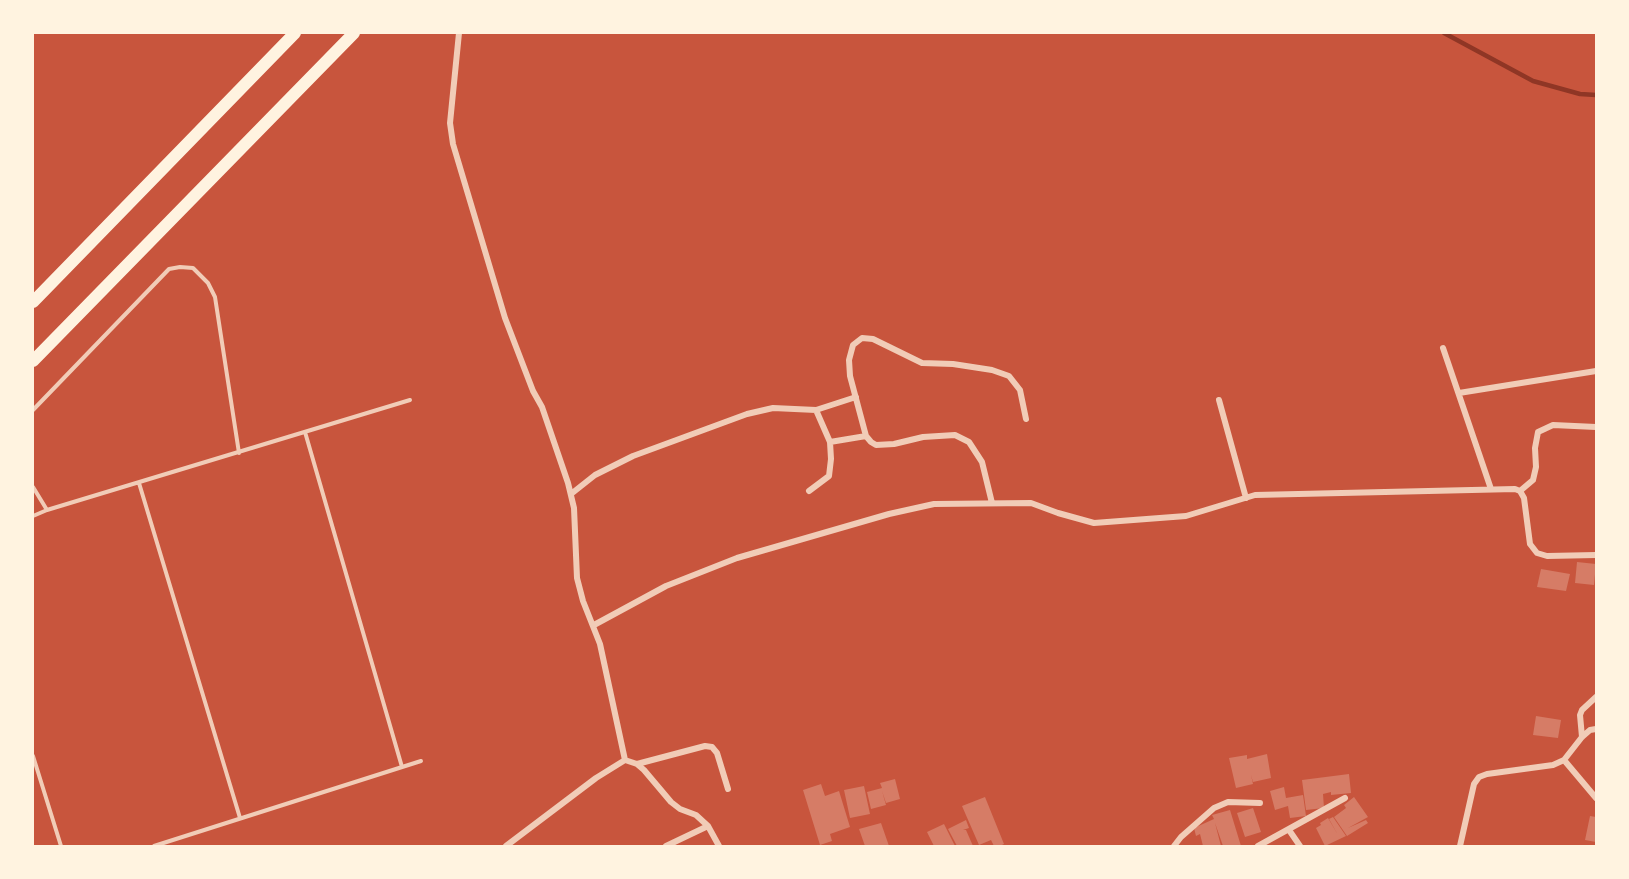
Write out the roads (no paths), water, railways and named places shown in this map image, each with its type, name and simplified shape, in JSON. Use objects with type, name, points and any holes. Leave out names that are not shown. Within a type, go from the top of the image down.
[{"type":"main road","points":[[33,302],[295,33]]},
{"type":"main road","points":[[33,361],[354,33]]},
{"type":"street","points":[[459,33],[451,103],[450,123],[453,144],[506,318],[533,391],[542,407],[571,494],[576,534],[577,578],[583,601],[600,644],[625,760]]},
{"type":"street","points":[[992,503],[982,462],[969,442],[955,435],[923,437],[894,444],[876,445],[866,436],[850,376],[849,360],[853,345],[862,338],[873,339],[922,363],[982,369],[1009,376],[1020,390],[1026,419]]},
{"type":"street","points":[[1443,348],[1491,489]]},
{"type":"street","points":[[1459,393],[1596,371]]},
{"type":"street","points":[[571,494],[595,475],[633,456],[747,414],[773,408],[816,410],[856,397]]},
{"type":"street","points":[[1219,400],[1246,498]]},
{"type":"street","points":[[809,491],[829,476],[832,452],[816,410]]},
{"type":"street","points":[[1520,491],[1533,480],[1538,432],[1553,424],[1596,427]]},
{"type":"street","points":[[830,442],[866,436]]},
{"type":"street","points":[[594,625],[666,586],[712,567],[793,540],[934,504],[1031,503],[1094,523],[1178,518],[1246,498],[1283,494],[1515,489],[1520,491],[1524,498],[1530,544],[1537,553],[1547,556],[1596,555]]},
{"type":"street","points":[[1582,736],[1580,715],[1582,710],[1596,697]]},
{"type":"street","points":[[1460,846],[1474,784],[1479,777],[1552,765],[1564,760],[1582,736],[1596,729]]},
{"type":"street","points":[[638,764],[705,746],[712,747],[717,753],[728,789]]},
{"type":"street","points":[[506,846],[596,778],[625,760],[638,764],[645,770],[671,802],[680,809],[696,815],[708,826],[719,846]]},
{"type":"street","points":[[1564,760],[1596,798]]},
{"type":"street","points":[[1258,846],[1345,798]]},
{"type":"street","points":[[1173,846],[1214,808],[1228,802],[1260,803]]},
{"type":"street","points":[[666,846],[708,826]]},
{"type":"street","points":[[1289,830],[1300,846]]},
{"type":"lane","points":[[33,410],[169,269],[193,268],[208,283],[215,297],[239,453]]},
{"type":"lane","points":[[33,516],[410,400]]},
{"type":"lane","points":[[305,432],[402,767]]},
{"type":"lane","points":[[139,483],[240,818]]},
{"type":"lane","points":[[33,487],[47,510]]},
{"type":"lane","points":[[33,756],[61,846]]},
{"type":"lane","points":[[154,846],[421,761]]},
{"type":"waterway","points":[[1444,33],[1533,81],[1580,94],[1596,95]]}]
